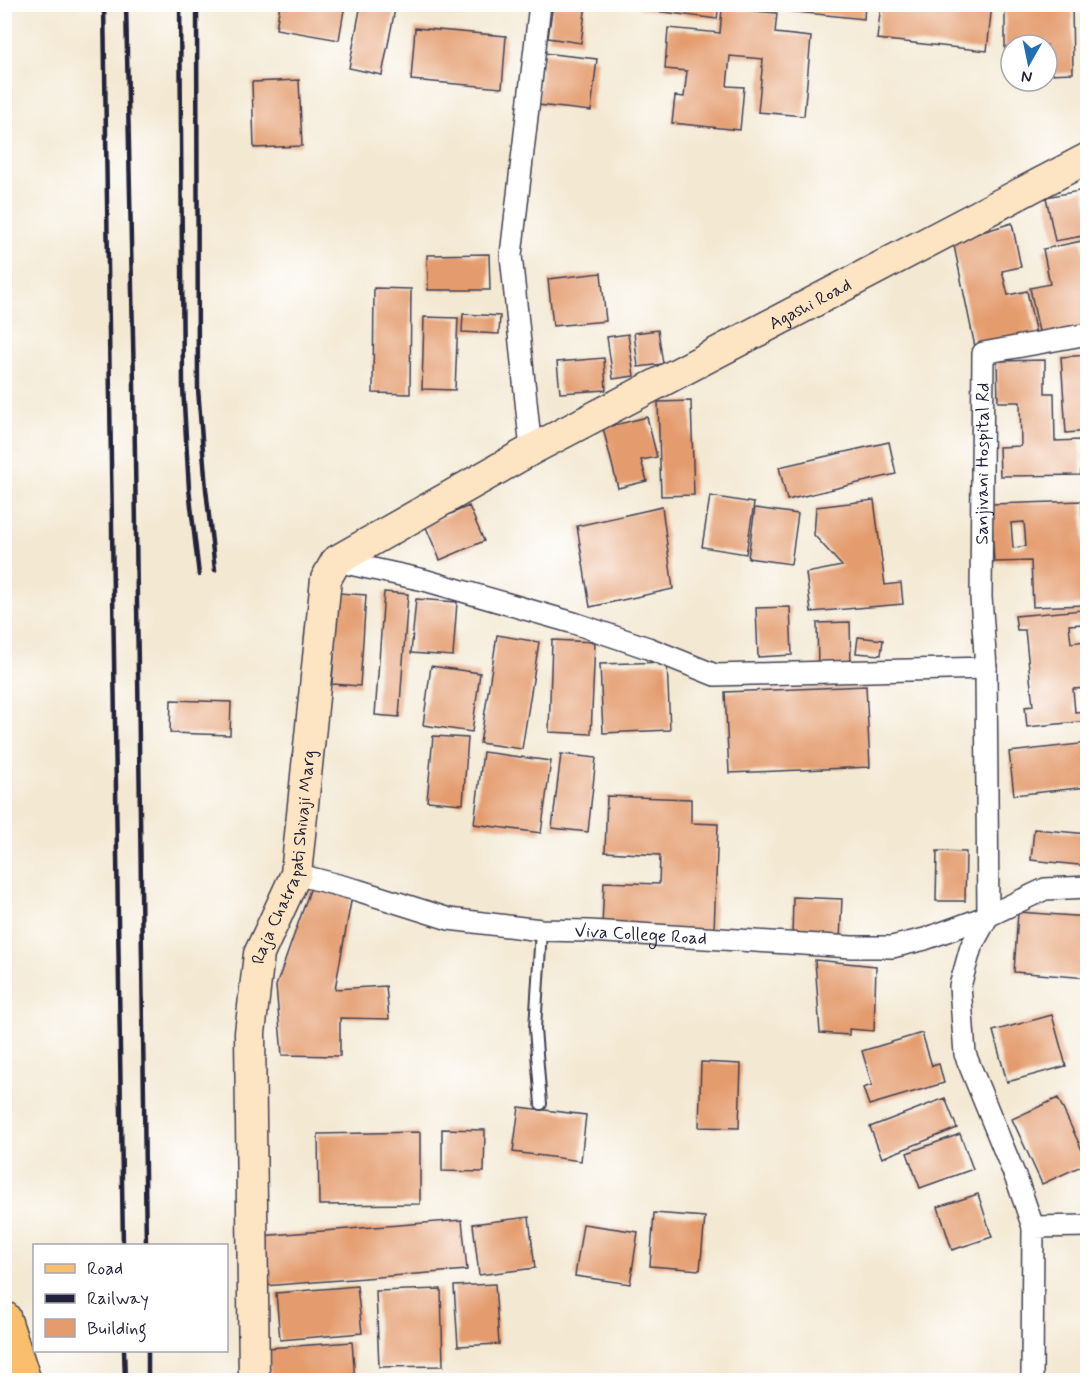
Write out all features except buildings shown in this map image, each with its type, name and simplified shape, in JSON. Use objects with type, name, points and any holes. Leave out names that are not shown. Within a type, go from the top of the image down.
[{"type":"main road","points":[[4,1318],[24,1380]]},
{"type":"street","points":[[336,561],[531,450],[511,255],[540,4]]},
{"type":"street","name":"Agashi Road","points":[[531,450],[1088,158]]},
{"type":"street","name":"Sanjivani Hospital Rd","points":[[978,668],[981,597],[983,353],[1088,334]]},
{"type":"street","points":[[336,561],[424,580],[574,623],[648,648],[715,675],[978,668],[988,916],[971,947],[960,986],[965,1054],[1019,1186],[1033,1227],[1032,1380]]},
{"type":"street","name":"Raja Chatrapati Shivaji Marg","points":[[254,1380],[250,1032],[259,954],[297,874],[326,579],[336,561]]},
{"type":"street","name":"Viva College Road","points":[[297,874],[357,890],[448,919],[541,930],[852,947],[892,946],[925,939],[988,916],[1046,889],[1088,887]]},
{"type":"street","points":[[1033,1227],[1088,1226]]},
{"type":"lane","points":[[541,930],[535,1029],[541,1104]]},
{"type":"railway","points":[[104,4],[123,1244]]},
{"type":"railway","points":[[126,4],[134,385],[146,1244]]},
{"type":"railway","points":[[180,4],[183,387],[189,489],[199,575]]},
{"type":"railway","points":[[197,4],[198,389],[215,570]]},
{"type":"railway","points":[[124,1352],[125,1380]]},
{"type":"railway","points":[[148,1352],[148,1380]]}]
